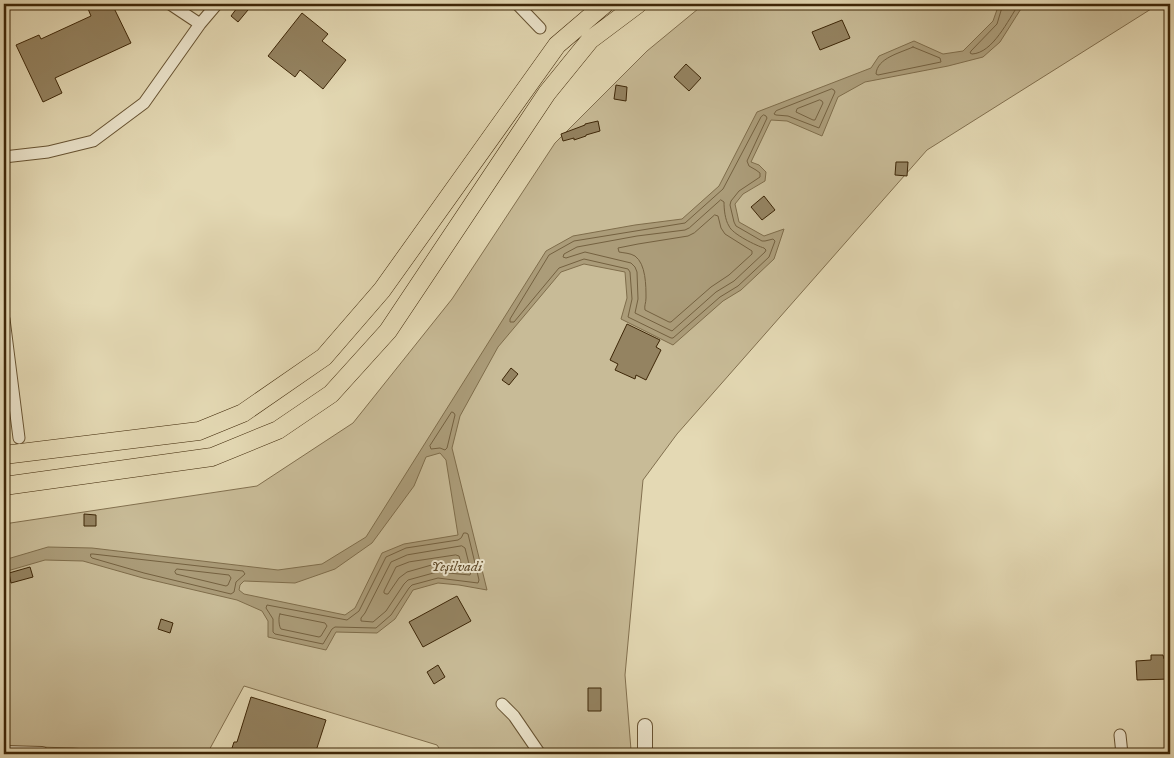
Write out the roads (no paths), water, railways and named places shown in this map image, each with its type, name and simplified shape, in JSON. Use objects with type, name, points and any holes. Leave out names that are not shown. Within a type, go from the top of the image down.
[{"type":"main road","points":[[4,455],[199,431],[243,413],[324,357],[382,290],[557,45],[605,4]]},
{"type":"main road","points":[[4,486],[212,457],[278,430],[331,394],[388,331],[547,93],[590,40],[638,4]]},
{"type":"street","points":[[170,4],[200,24]]},
{"type":"street","points":[[4,157],[48,152],[93,141],[144,103],[200,24],[217,4]]},
{"type":"street","points":[[517,4],[540,28]]},
{"type":"street","points":[[4,319],[19,438]]},
{"type":"street","points":[[502,704],[514,716],[540,754]]},
{"type":"street","points":[[645,726],[645,754]]},
{"type":"street","points":[[1120,735],[1122,754]]},
{"type":"street","points":[[4,754],[42,754]]},
{"type":"water","points":[[999,4],[1024,4],[1000,42],[983,57],[948,66],[865,82],[838,97],[822,136],[787,121],[771,120],[751,162],[759,165],[766,172],[765,181],[743,194],[735,204],[739,222],[764,236],[784,229],[774,259],[741,290],[723,301],[673,345],[621,319],[627,298],[625,272],[584,264],[561,272],[498,347],[460,416],[452,448],[487,590],[438,583],[413,590],[395,619],[377,633],[336,632],[326,650],[268,637],[268,621],[262,611],[237,600],[143,578],[83,561],[45,560],[4,572],[4,560],[48,547],[92,548],[278,570],[322,564],[366,537],[546,251],[573,236],[682,219],[719,186],[757,112],[871,68],[879,56],[914,41],[943,54],[963,51],[993,21]],"holes":[[[440,453],[446,460],[458,535],[404,544],[382,553],[355,608],[345,615],[244,594],[239,590],[240,585],[244,581],[295,583],[335,569],[372,543],[414,486],[426,457]]]},
{"type":"park label","name":"Yeşilvadi","points":[[457,566]]}]
